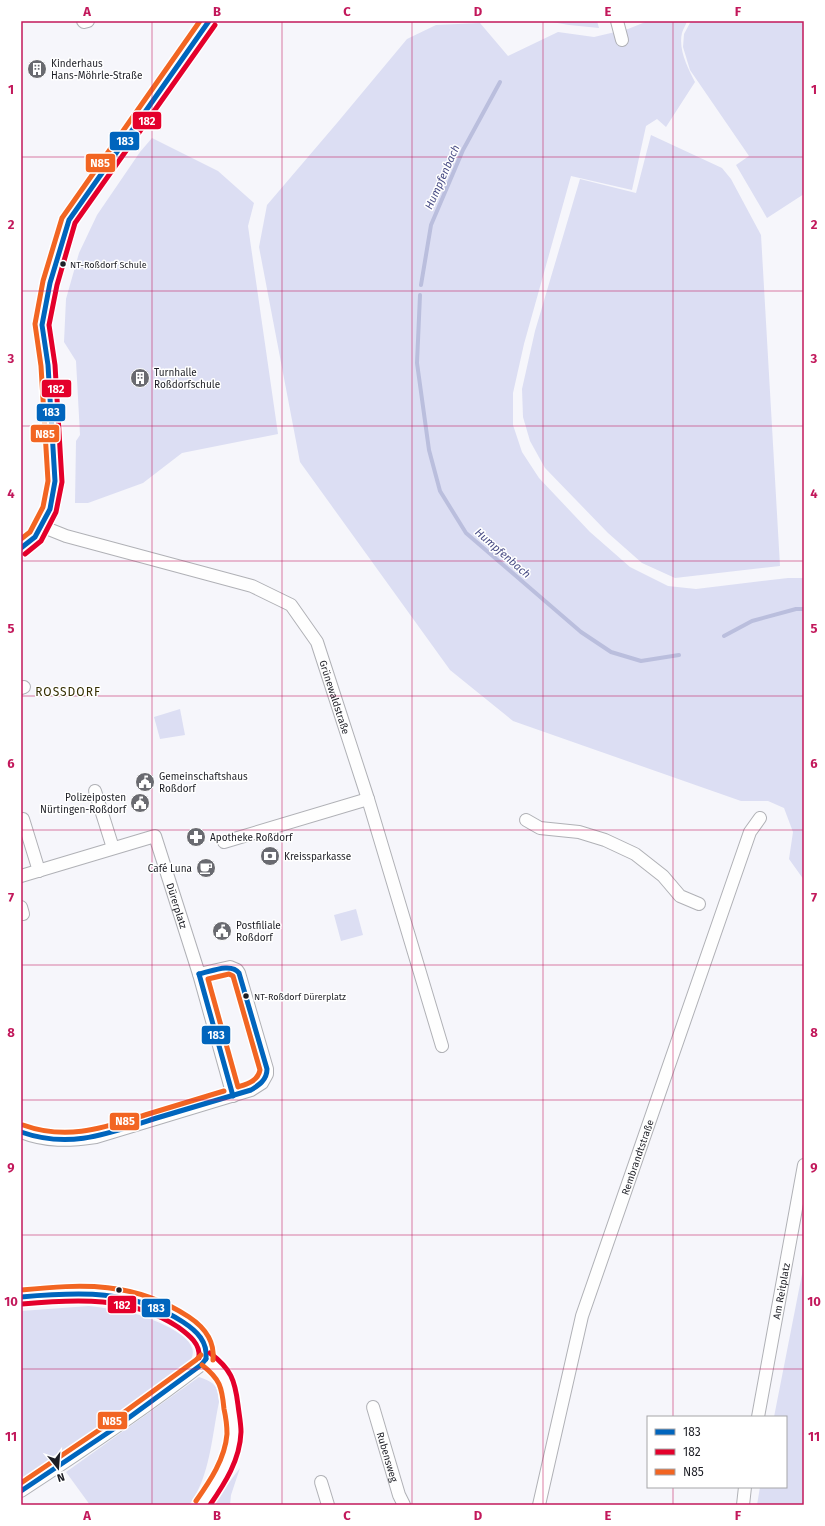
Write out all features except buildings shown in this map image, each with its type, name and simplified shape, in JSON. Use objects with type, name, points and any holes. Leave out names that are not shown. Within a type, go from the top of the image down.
[{"type":"street","points":[[83,21],[88,21]]},
{"type":"street","points":[[21,548],[35,536],[50,509],[55,481],[48,365],[42,325],[50,283],[69,220],[209,21]]},
{"type":"street","points":[[617,21],[622,40]]},
{"type":"street","name":"Grünewaldstraße","points":[[41,526],[66,536],[252,586],[290,605],[317,642],[368,800],[442,1046]]},
{"type":"street","points":[[21,876],[113,848],[95,791]]},
{"type":"street","points":[[224,842],[368,800]]},
{"type":"street","name":"Rembrandtstraße","points":[[539,1505],[582,1316],[750,832],[760,818]]},
{"type":"street","points":[[23,819],[39,870]]},
{"type":"street","points":[[526,820],[540,828],[579,832],[599,838],[636,854],[663,876],[680,896],[699,904]]},
{"type":"street","name":"Dürerplatz","points":[[113,848],[155,836],[199,974],[233,1096]]},
{"type":"street","points":[[21,1132],[53,1140],[73,1141],[96,1137],[233,1096],[258,1087],[265,1078],[267,1069],[237,970],[230,967],[199,974]]},
{"type":"street","name":"Am Reitplatz","points":[[758,1416],[804,1165]]},
{"type":"street","points":[[21,1297],[51,1294],[100,1293],[120,1295],[138,1300],[170,1314],[193,1330],[205,1344],[207,1351],[206,1359],[195,1370],[139,1411],[21,1491]]},
{"type":"street","points":[[202,1505],[225,1467],[232,1449],[234,1433],[230,1397],[224,1375],[206,1359]]},
{"type":"street","name":"Rubensweg","points":[[373,1407],[399,1495],[404,1505]]},
{"type":"street","points":[[321,1482],[328,1505]]},
{"type":"street","points":[[743,1505],[745,1488]]},
{"type":"shaded area","points":[[546,21],[597,21],[599,28],[569,25]]},
{"type":"shaded area","points":[[648,21],[687,21],[682,33],[681,46],[687,65],[695,82],[666,127],[657,119],[646,126],[632,190],[571,176],[524,344],[513,393],[513,425],[522,452],[539,478],[590,532],[630,567],[668,586],[696,589],[788,578],[804,578],[804,880],[789,859],[793,832],[784,808],[768,801],[741,801],[513,721],[450,670],[300,462],[259,247],[267,205],[407,39],[436,25],[480,23],[508,56],[558,32],[594,37],[628,29]]},
{"type":"shaded area","points":[[691,21],[804,21],[804,194],[767,218],[736,165],[749,156],[690,70],[683,47],[684,34]]},
{"type":"shaded area","points":[[651,135],[722,168],[731,179],[761,235],[780,566],[675,578],[642,563],[608,533],[545,468],[530,441],[523,417],[522,389],[535,331],[580,179],[636,193]]},
{"type":"shaded area","points":[[152,138],[218,171],[254,203],[248,226],[278,434],[182,453],[143,483],[88,503],[75,503],[76,441],[80,435],[76,361],[64,342],[66,299],[79,253],[97,215],[140,152]]},
{"type":"shaded area","points":[[180,709],[185,735],[160,739],[154,717]]},
{"type":"shaded area","points":[[356,909],[363,935],[341,941],[334,915]]},
{"type":"shaded area","points":[[804,1264],[804,1505],[757,1505],[760,1488],[787,1488],[787,1416],[774,1416]]},
{"type":"shaded area","points":[[89,1306],[129,1312],[165,1325],[174,1330],[189,1342],[193,1350],[190,1363],[118,1417],[21,1481],[21,1311]]},
{"type":"shaded area","points":[[199,1377],[215,1385],[218,1392],[219,1402],[206,1469],[202,1482],[189,1505],[90,1505],[66,1472]]},
{"type":"shaded area","points":[[240,1468],[231,1495],[230,1505],[212,1505]]},
{"type":"waterway","name":"Humpfenbach","points":[[421,285],[431,225],[463,150],[500,82]]},
{"type":"waterway","name":"Humpfenbach","points":[[420,295],[417,363],[429,450],[440,491],[466,533],[581,632],[611,652],[641,661],[679,655]]},
{"type":"waterway","name":"Humpfenbach","points":[[724,636],[752,621],[796,609],[804,609]]},
{"type":"transit line","name":"N85","points":[[21,539],[30,532],[43,507],[48,481],[41,366],[35,324],[43,281],[62,218],[200,21]]},
{"type":"transit line","name":"183","points":[[21,548],[35,537],[50,509],[55,481],[48,365],[42,325],[50,283],[69,220],[209,21]]},
{"type":"transit line","name":"182","points":[[25,554],[41,541],[56,512],[62,482],[55,365],[49,325],[57,285],[75,223],[215,25]]},
{"type":"transit line","name":"183","points":[[21,1132],[40,1137],[57,1139],[92,1137],[251,1090],[260,1084],[266,1076],[267,1069],[239,973],[231,968],[226,968],[199,974]]},
{"type":"transit line","name":"183","points":[[199,974],[233,1096]]},
{"type":"transit line","name":"N85","points":[[229,974],[233,976],[260,1070],[255,1079],[238,1087],[208,979],[229,974]]},
{"type":"transit line","name":"N85","points":[[23,1125],[39,1130],[55,1132],[85,1131],[114,1124],[224,1091]]},
{"type":"transit line","name":"N85","points":[[21,1290],[87,1286],[128,1291],[148,1297],[169,1305],[199,1325],[204,1330],[210,1341],[213,1360]]},
{"type":"transit line","name":"183","points":[[21,1297],[64,1294],[105,1295],[144,1303],[164,1311],[193,1329],[203,1342],[206,1359]]},
{"type":"transit line","name":"182","points":[[22,1304],[63,1301],[103,1302],[141,1310],[160,1317],[186,1333],[196,1344],[199,1358]]},
{"type":"transit line","name":"182","points":[[210,1353],[223,1364],[231,1376],[237,1396],[241,1432],[235,1462],[226,1480],[210,1505]]},
{"type":"transit line","name":"N85","points":[[21,1483],[108,1424],[201,1355]]},
{"type":"transit line","name":"183","points":[[21,1491],[112,1430],[201,1365],[206,1359]]},
{"type":"transit line","name":"N85","points":[[196,1501],[220,1461],[226,1443],[227,1434],[221,1389],[213,1375],[202,1365]]},
{"type":"place","name":"Kinderhaus Hans-Möhrle-Straße","points":[[37,69]]},
{"type":"place","name":"NT-Roßdorf Schule","points":[[63,264]]},
{"type":"place","name":"Turnhalle Roßdorfschule","points":[[140,378]]},
{"type":"place","name":"Gemeinschaftshaus Roßdorf","points":[[145,782]]},
{"type":"place","name":"Polizeiposten Nürtingen-Roßdorf","points":[[140,803]]},
{"type":"place","name":"Apotheke Roßdorf","points":[[196,837]]},
{"type":"place","name":"Kreissparkasse","points":[[270,856]]},
{"type":"place","name":"Café Luna","points":[[206,868]]},
{"type":"place","name":"Postfiliale Roßdorf","points":[[222,931]]},
{"type":"place","name":"NT-Roßdorf Dürerplatz","points":[[246,996]]},
{"type":"district","name":"ROSSDORF","points":[[68,692]]}]
